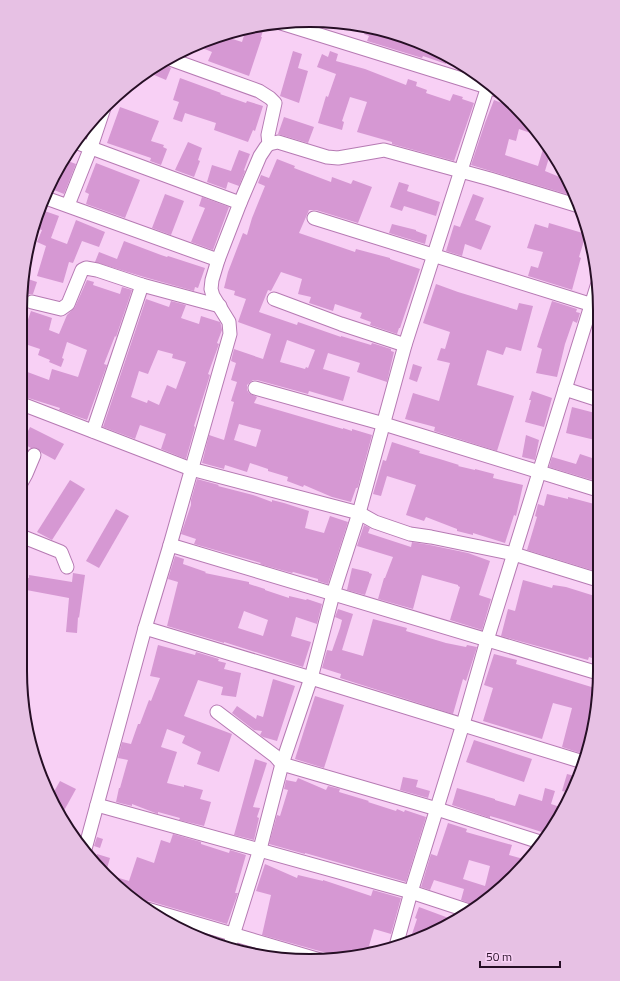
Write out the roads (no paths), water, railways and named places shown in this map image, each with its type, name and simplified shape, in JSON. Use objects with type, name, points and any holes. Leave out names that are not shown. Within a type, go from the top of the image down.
[{"type":"street","points":[[296,28],[480,84]]},
{"type":"street","points":[[176,61],[259,91],[270,98],[275,103],[268,135],[269,144]]},
{"type":"street","points":[[231,942],[260,849],[282,764],[311,678],[334,594],[359,513],[405,345],[490,91]]},
{"type":"street","points":[[68,205],[100,120]]},
{"type":"street","points":[[86,845],[145,628],[192,470],[230,334],[229,322],[213,296],[212,280],[240,202],[260,156],[266,147],[269,144],[278,142],[327,157],[338,158],[384,150],[462,171],[572,204]]},
{"type":"street","points":[[81,144],[240,202]]},
{"type":"street","points":[[50,199],[218,260]]},
{"type":"street","points":[[314,218],[593,305]]},
{"type":"street","points":[[32,302],[61,309],[65,307],[68,304],[82,270],[86,268],[220,306]]},
{"type":"street","points":[[93,431],[142,285]]},
{"type":"street","points":[[274,299],[341,324],[405,345]]},
{"type":"street","points":[[398,940],[487,640],[539,472],[565,389],[593,312]]},
{"type":"street","points":[[255,388],[384,424],[593,488]]},
{"type":"street","points":[[565,389],[593,398]]},
{"type":"street","points":[[27,406],[192,470],[359,513],[375,522],[410,534],[514,554],[593,578]]},
{"type":"street","points":[[27,472],[34,455]]},
{"type":"street","points":[[27,538],[61,552],[68,568]]},
{"type":"street","points":[[170,545],[593,672]]},
{"type":"street","points":[[145,628],[578,761]]},
{"type":"street","points":[[217,712],[275,756],[282,764],[437,808],[536,841]]},
{"type":"street","points":[[97,805],[260,849],[411,892],[463,909]]},
{"type":"street","points":[[163,913],[298,953]]}]
